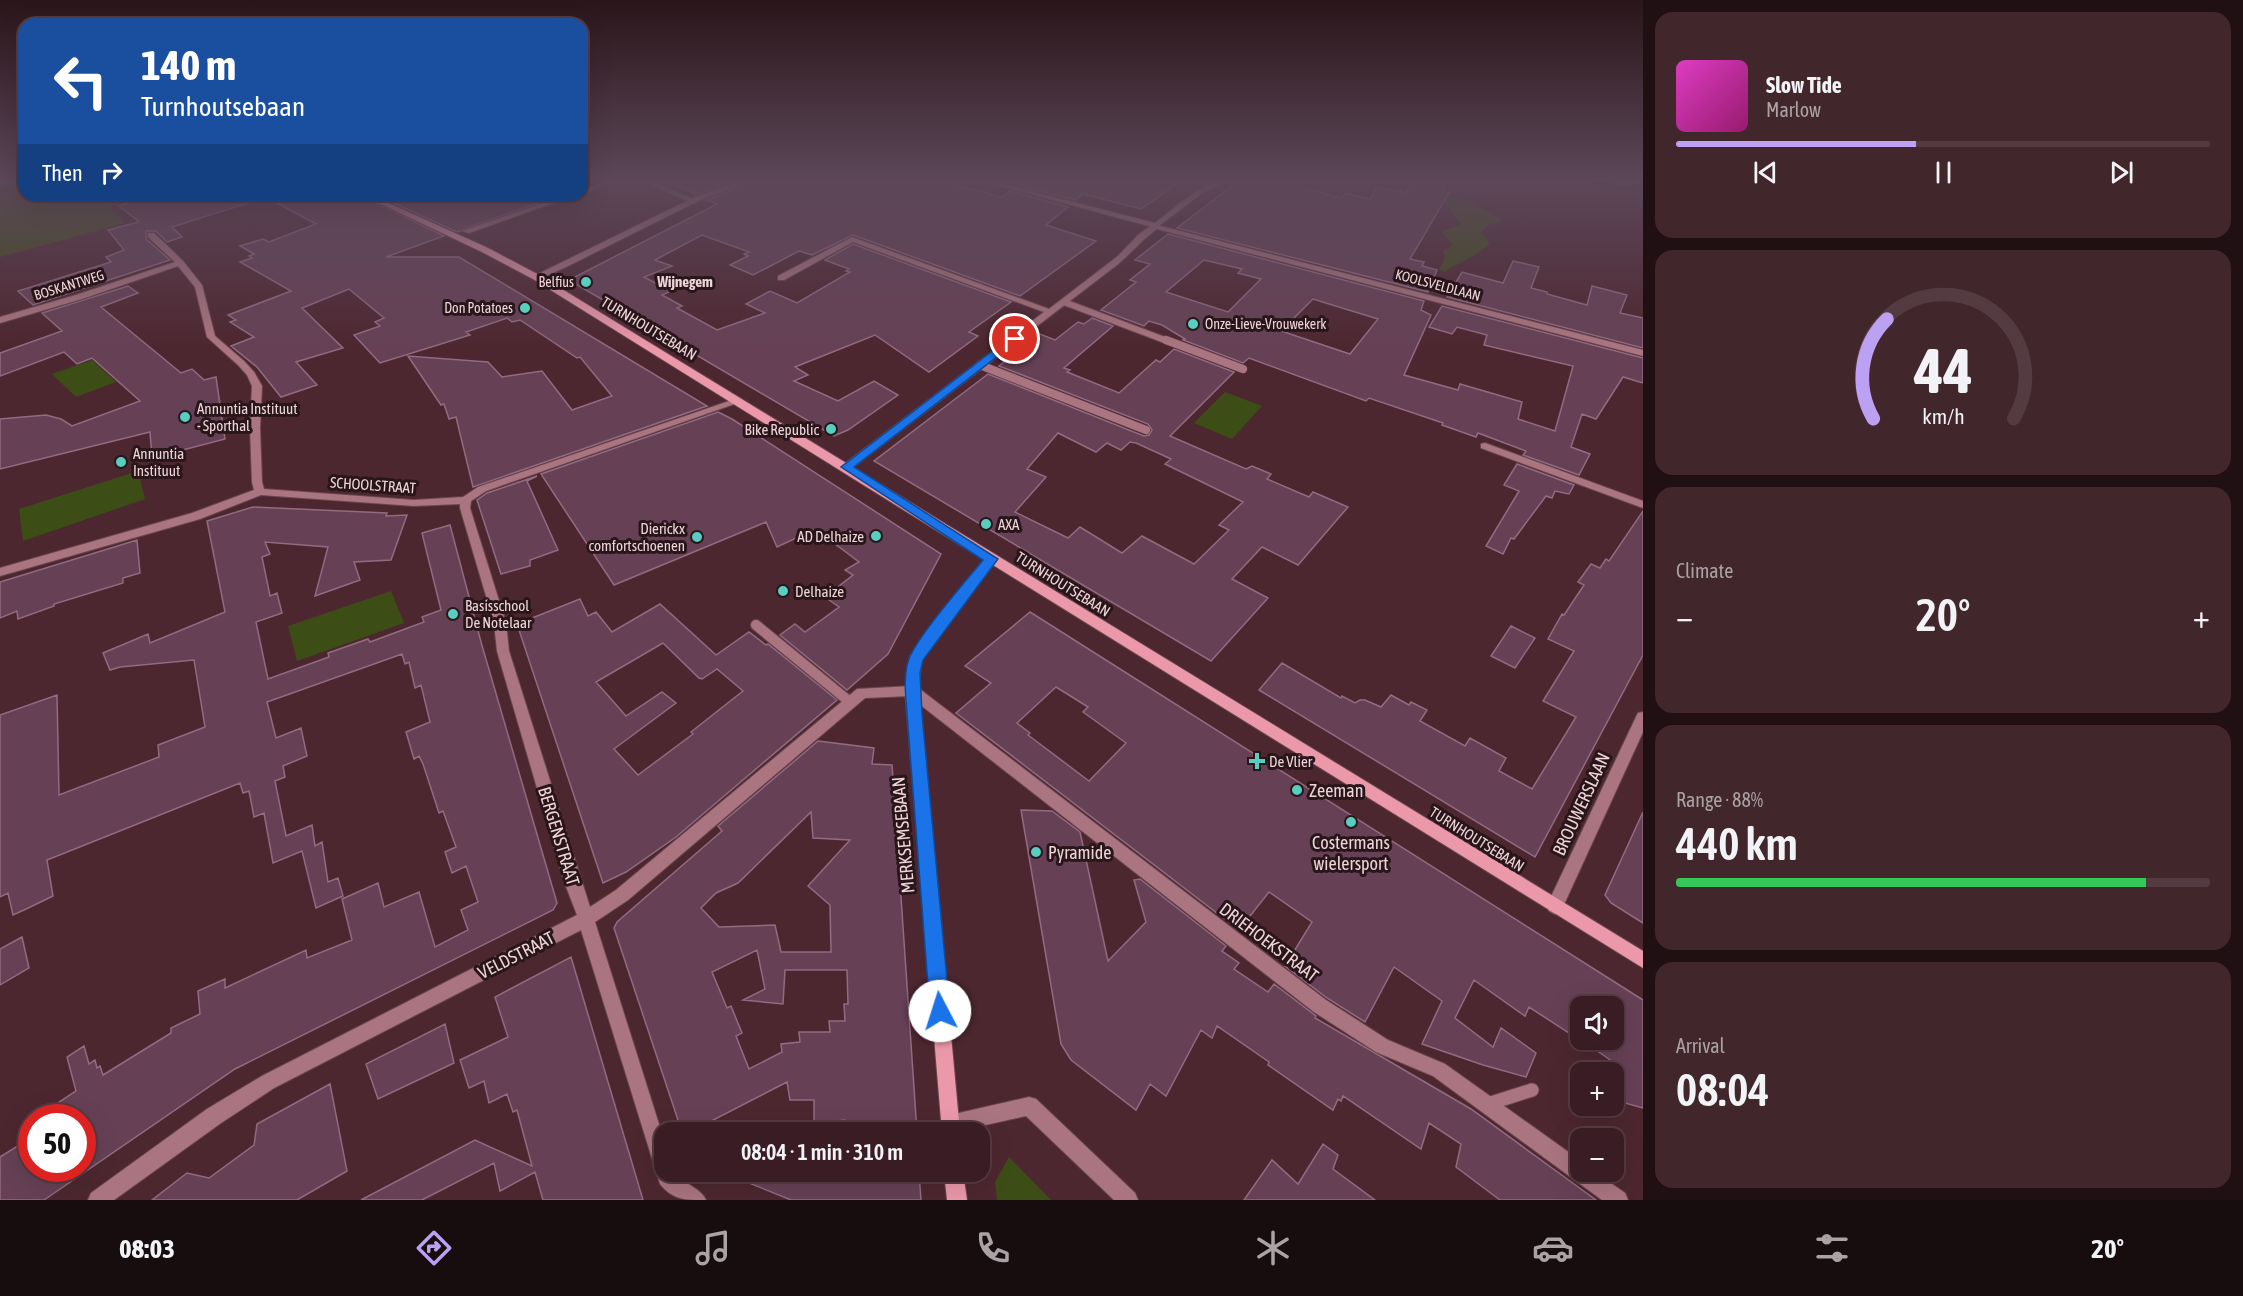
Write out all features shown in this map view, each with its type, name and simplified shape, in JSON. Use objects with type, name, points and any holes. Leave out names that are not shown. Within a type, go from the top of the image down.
[{"type":"main road","name":"TURNHOUTSEBAAN","points":[[452,235],[536,277],[1643,960]]},
{"type":"main road","name":"MERKSEMSEBAAN","points":[[949,1122],[912,691],[915,659],[991,559]]},
{"type":"main road","points":[[955,1182],[957,1200]]},
{"type":"street","points":[[536,277],[625,235]]},
{"type":"street","points":[[847,467],[1121,258],[1144,235]]},
{"type":"street","name":"KOOLSVELDLAAN","points":[[1191,235],[1643,353]]},
{"type":"street","points":[[151,236],[180,262],[199,287],[211,337],[241,363],[257,386],[255,428],[257,482],[260,492]]},
{"type":"street","points":[[782,278],[852,239],[1051,312]]},
{"type":"street","name":"BOSKANTWEG","points":[[0,320],[79,297],[180,262]]},
{"type":"street","name":"SCHOOLSTRAAT","points":[[0,572],[196,516],[260,492],[414,503],[466,500],[482,489],[738,401]]},
{"type":"street","points":[[1485,446],[1643,505]]},
{"type":"street","name":"BERGENSTRAAT","points":[[466,500],[465,508],[500,623],[503,651],[573,884],[654,1135]]},
{"type":"street","name":"VELDSTRAAT","points":[[98,1200],[214,1116],[268,1082],[586,919],[622,895],[862,693],[912,691]]},
{"type":"street","name":"DRIEHOEKSTRAAT","points":[[912,691],[1320,1006],[1382,1046],[1439,1070],[1618,1200]]},
{"type":"street","name":"BROUWERSLAAN","points":[[1555,906],[1643,717]]},
{"type":"street","points":[[972,1122],[1029,1106],[1128,1200]]},
{"type":"street","name":"BERGENSTRAAT","points":[[669,1182],[683,1194],[696,1200]]},
{"type":"lane","points":[[1064,302],[1243,369]]},
{"type":"lane","points":[[980,365],[1146,430]]},
{"type":"lane","points":[[756,625],[850,702]]},
{"type":"lane","points":[[1488,1104],[1532,1090]]},
{"type":"green space","points":[[0,235],[81,235],[0,257]]},
{"type":"green space","points":[[1444,235],[1483,235],[1490,243],[1474,256],[1445,272],[1439,270],[1445,257],[1443,251],[1453,245]]},
{"type":"green space","points":[[92,360],[116,382],[76,397],[52,374]]},
{"type":"green space","points":[[1225,392],[1262,406],[1232,439],[1194,423]]},
{"type":"green space","points":[[138,471],[145,499],[23,541],[19,509]]},
{"type":"green space","points":[[391,591],[404,623],[297,661],[288,626]]},
{"type":"green space","points":[[1009,1157],[1051,1200],[997,1200],[995,1182]]},
{"type":"building","points":[[112,235],[146,235],[146,239],[170,260],[33,305],[18,291],[111,262],[106,257],[124,250]]},
{"type":"building","points":[[160,235],[180,235],[182,237],[167,242]]},
{"type":"building","points":[[287,235],[442,235],[444,236],[386,257],[459,257],[707,406],[473,487],[456,417],[449,419],[444,404],[441,405],[408,356],[488,362],[502,377],[542,371],[572,410],[612,396],[580,357],[577,358],[520,320],[512,322],[507,318],[466,332],[470,335],[380,363],[354,335],[380,326],[375,322],[384,318],[349,289],[302,308],[343,348],[296,362],[317,385],[281,397],[257,367],[231,346],[254,337],[230,322],[236,320],[228,315],[291,291],[240,262],[252,258],[249,256],[254,254],[240,246],[263,239],[269,242]]},
{"type":"building","points":[[657,235],[702,235],[655,260],[672,266],[644,277],[671,291],[662,295],[682,306],[677,308],[717,330],[765,313],[746,304],[770,291],[797,303],[850,272],[846,271],[849,269],[825,260],[853,244],[1011,302],[969,332],[978,336],[929,372],[875,335],[795,367],[808,375],[794,381],[838,401],[874,381],[898,395],[848,430],[834,436],[569,280]]},
{"type":"building","points":[[702,235],[853,235],[812,255],[799,251],[753,275],[730,265],[748,256],[744,254],[749,252]]},
{"type":"building","points":[[853,235],[1077,235],[1096,241],[1020,296]]},
{"type":"building","points":[[1167,235],[1172,235],[1424,301],[1421,310],[1431,315],[1404,375],[1458,390],[1460,384],[1522,402],[1518,419],[1555,431],[1573,366],[1484,345],[1487,335],[1457,327],[1452,334],[1429,327],[1442,306],[1643,358],[1643,383],[1623,377],[1596,419],[1582,414],[1571,447],[1590,454],[1579,475],[1523,455],[1526,451],[1478,433],[1476,437],[1442,425],[1443,423],[1369,398],[1366,401],[1249,358],[1243,363],[1183,340],[1185,339],[1162,325],[1149,321],[1144,326],[1101,310],[1136,282],[1130,280],[1150,264],[1135,260]],"holes":[[[1204,260],[1242,269],[1238,273],[1261,279],[1228,312],[1166,292]],[[1313,299],[1378,319],[1350,354],[1281,331]]]},
{"type":"building","points":[[1204,235],[1424,235],[1410,259],[1424,262],[1422,266],[1437,270],[1428,292]]},
{"type":"building","points":[[1513,261],[1539,267],[1531,288],[1547,292],[1547,294],[1587,305],[1592,286],[1627,295],[1620,313],[1643,318],[1643,348],[1447,297],[1462,272],[1503,283]]},
{"type":"building","points":[[128,286],[138,293],[101,307],[181,373],[192,369],[204,380],[216,377],[225,439],[152,458],[150,432],[0,469],[0,419],[46,415],[61,419],[72,426],[140,401],[92,358],[77,364],[64,352],[0,376],[0,353],[62,331],[42,313]]},
{"type":"building","points":[[1092,318],[1113,326],[1064,368],[1070,370],[1067,372],[1119,393],[1156,360],[1160,362],[1174,349],[1234,372],[1170,436],[1246,469],[1252,466],[1271,474],[1267,479],[1309,497],[1313,492],[1348,507],[1298,565],[1262,547],[1232,579],[1268,598],[1211,661],[874,461],[988,374],[1144,436],[1149,435],[1152,430],[1148,424],[999,366],[1040,334],[1055,340],[1078,322],[1084,324]],"holes":[[[1058,433],[1096,452],[1107,443],[1121,450],[1130,442],[1136,443],[1171,459],[1165,464],[1243,502],[1219,525],[1229,530],[1194,564],[1142,536],[1122,553],[1080,527],[1068,538],[1015,512],[1046,477],[1027,469]]]},
{"type":"building","points":[[718,412],[941,554],[888,654],[847,690],[780,635],[795,624],[805,632],[839,607],[825,597],[853,575],[845,570],[859,562],[815,529],[777,547],[766,522],[614,585],[541,474]]},
{"type":"building","points":[[1517,464],[1574,485],[1569,494],[1555,491],[1552,498],[1546,496],[1514,539],[1511,538],[1503,554],[1486,546],[1519,491],[1504,485]]},
{"type":"building","points":[[537,476],[527,481],[558,550],[530,560],[530,566],[501,574],[477,500],[487,493]]},
{"type":"building","points":[[253,507],[387,513],[386,516],[407,515],[391,560],[354,562],[360,580],[315,596],[328,547],[265,542],[270,554],[262,557],[270,596],[277,593],[282,613],[256,622],[268,679],[329,657],[328,653],[368,639],[370,642],[424,622],[422,617],[441,610],[422,533],[450,525],[481,642],[557,903],[553,910],[235,1069],[96,1164],[96,1104],[56,1104],[76,1091],[67,1057],[84,1046],[89,1064],[95,1060],[97,1068],[100,1066],[103,1075],[171,1033],[171,1028],[200,1014],[198,991],[225,979],[225,988],[306,950],[307,958],[352,940],[342,899],[378,883],[384,907],[419,892],[435,947],[468,930],[461,910],[478,902],[466,866],[452,873],[445,852],[456,847],[443,811],[439,813],[423,764],[419,756],[414,759],[406,732],[430,722],[421,685],[415,688],[409,662],[405,664],[402,654],[267,702],[276,738],[301,728],[307,756],[283,766],[285,777],[275,781],[286,836],[312,825],[315,846],[322,842],[328,882],[338,878],[343,896],[316,908],[302,851],[273,863],[264,813],[254,817],[249,791],[243,793],[240,783],[47,860],[53,896],[24,910],[13,915],[8,893],[0,897],[0,715],[57,695],[59,795],[159,757],[158,745],[205,727],[194,660],[110,670],[103,653],[148,634],[150,643],[225,612],[207,521]]},
{"type":"building","points":[[1643,511],[1643,655],[1535,857],[1259,690],[1282,663],[1341,698],[1342,696],[1355,703],[1365,700],[1381,707],[1391,695],[1409,705],[1411,702],[1427,710],[1420,721],[1465,746],[1470,738],[1506,758],[1499,771],[1532,789],[1576,717],[1543,701],[1574,651],[1548,639],[1562,614],[1564,615],[1584,585],[1578,582],[1591,564],[1600,568],[1606,559],[1609,561]]},
{"type":"building","points":[[137,540],[140,573],[123,578],[123,583],[54,604],[54,606],[18,619],[17,611],[0,618],[0,582]]},
{"type":"building","points":[[580,599],[588,616],[596,612],[612,632],[660,604],[716,655],[749,632],[766,645],[768,644],[837,700],[676,837],[626,872],[603,883],[517,624]],"holes":[[[663,643],[702,679],[717,669],[743,691],[691,732],[693,734],[638,775],[614,749],[676,703],[662,692],[626,716],[596,682]]]},
{"type":"building","points":[[1030,612],[1643,1000],[1643,1108],[1624,1103],[1624,1062],[1613,1062],[1596,1050],[1624,1050],[1624,996],[1570,996],[1570,1034],[1529,1007],[1525,1016],[1474,980],[1455,1018],[1493,1047],[1501,1028],[1536,1053],[1526,1077],[1422,1044],[1442,1001],[1394,967],[1365,1022],[1327,998],[1285,966],[1312,922],[1269,892],[1239,930],[956,713],[991,683],[965,666]],"holes":[[[1056,687],[1088,707],[1083,712],[1126,743],[1089,781],[1028,735],[1030,733],[1017,723]]]},
{"type":"building","points":[[1511,626],[1535,638],[1515,668],[1491,656]]},
{"type":"building","points":[[818,741],[874,748],[872,764],[892,765],[916,1122],[845,1122],[845,1120],[814,1122],[814,1100],[790,1100],[787,1082],[709,1122],[679,1122],[614,928],[617,922],[722,831],[718,826]],"holes":[[[811,812],[813,838],[850,840],[808,886],[830,905],[831,952],[781,952],[775,925],[719,927],[701,908],[716,893],[738,883]],[[757,950],[765,989],[743,1000],[783,1004],[785,970],[847,970],[848,1004],[844,1004],[845,1021],[829,1021],[830,1032],[799,1032],[800,1042],[781,1044],[782,1052],[749,1069],[736,1036],[742,1033],[731,1006],[727,1008],[712,972]]]},
{"type":"building","points":[[1021,810],[1052,811],[1080,832],[1108,961],[1146,922],[1134,880],[1140,879],[1226,946],[1222,951],[1239,963],[1234,969],[1268,992],[1274,984],[1316,1016],[1315,1018],[1471,1109],[1596,1200],[1500,1200],[1456,1167],[1461,1144],[1429,1123],[1421,1149],[1343,1096],[1341,1101],[1338,1099],[1333,1110],[1217,1026],[1212,1038],[1201,1030],[1166,1096],[1150,1084],[1136,1110],[1071,1060],[1061,1044]]},
{"type":"building","points":[[1643,812],[1643,923],[1611,903],[1605,895]]},
{"type":"building","points":[[22,937],[29,968],[0,985],[0,949]]},
{"type":"building","points":[[571,957],[643,1200],[543,1200],[535,1172],[500,1191],[494,1163],[422,1200],[361,1200],[475,1140],[532,1166],[517,1110],[513,1112],[507,1094],[489,1103],[484,1081],[469,1088],[460,1060],[508,1037],[495,997]]},
{"type":"building","points":[[445,1024],[454,1063],[378,1099],[366,1064]]},
{"type":"building","points":[[330,1084],[347,1171],[297,1200],[152,1200],[187,1173],[209,1178],[254,1145],[257,1124]]},
{"type":"building","points":[[1323,1144],[1338,1155],[1333,1169],[1375,1200],[1244,1200],[1272,1160],[1298,1184]]},
{"type":"building","points":[[18,1146],[18,1182],[70,1182],[44,1200],[0,1200],[0,1157]]},
{"type":"building","points":[[747,1182],[920,1182],[921,1200],[791,1200]]},
{"type":"place","name":"Belfius","points":[[586,282]]},
{"type":"place","name":"Don Potatoes","points":[[525,308]]},
{"type":"place","name":"Onze-Lieve-Vrouwekerk","points":[[1193,324]]},
{"type":"place","name":"Annuntia Instituut - Sporthal","points":[[185,417]]},
{"type":"place","name":"Bike Republic","points":[[831,429]]},
{"type":"place","name":"Annuntia Instituut","points":[[121,462]]},
{"type":"place","name":"AXA","points":[[986,524]]},
{"type":"place","name":"AD Delhaize","points":[[876,536]]},
{"type":"place","name":"Dierickx comfortschoenen","points":[[697,537]]},
{"type":"place","name":"Delhaize","points":[[783,591]]},
{"type":"place","name":"Basisschool De Notelaar","points":[[453,614]]},
{"type":"place","name":"De Vlier","points":[[1257,761]]},
{"type":"place","name":"Zeeman","points":[[1297,790]]},
{"type":"place","name":"Costermans wielersport","points":[[1351,822]]},
{"type":"place","name":"Pyramide","points":[[1036,852]]},
{"type":"district","name":"Wijnegem","points":[[685,281]]},
{"type":"route","points":[[940,1011],[912,691],[913,673],[915,659],[927,641],[991,559],[847,467],[1015,339]]}]
